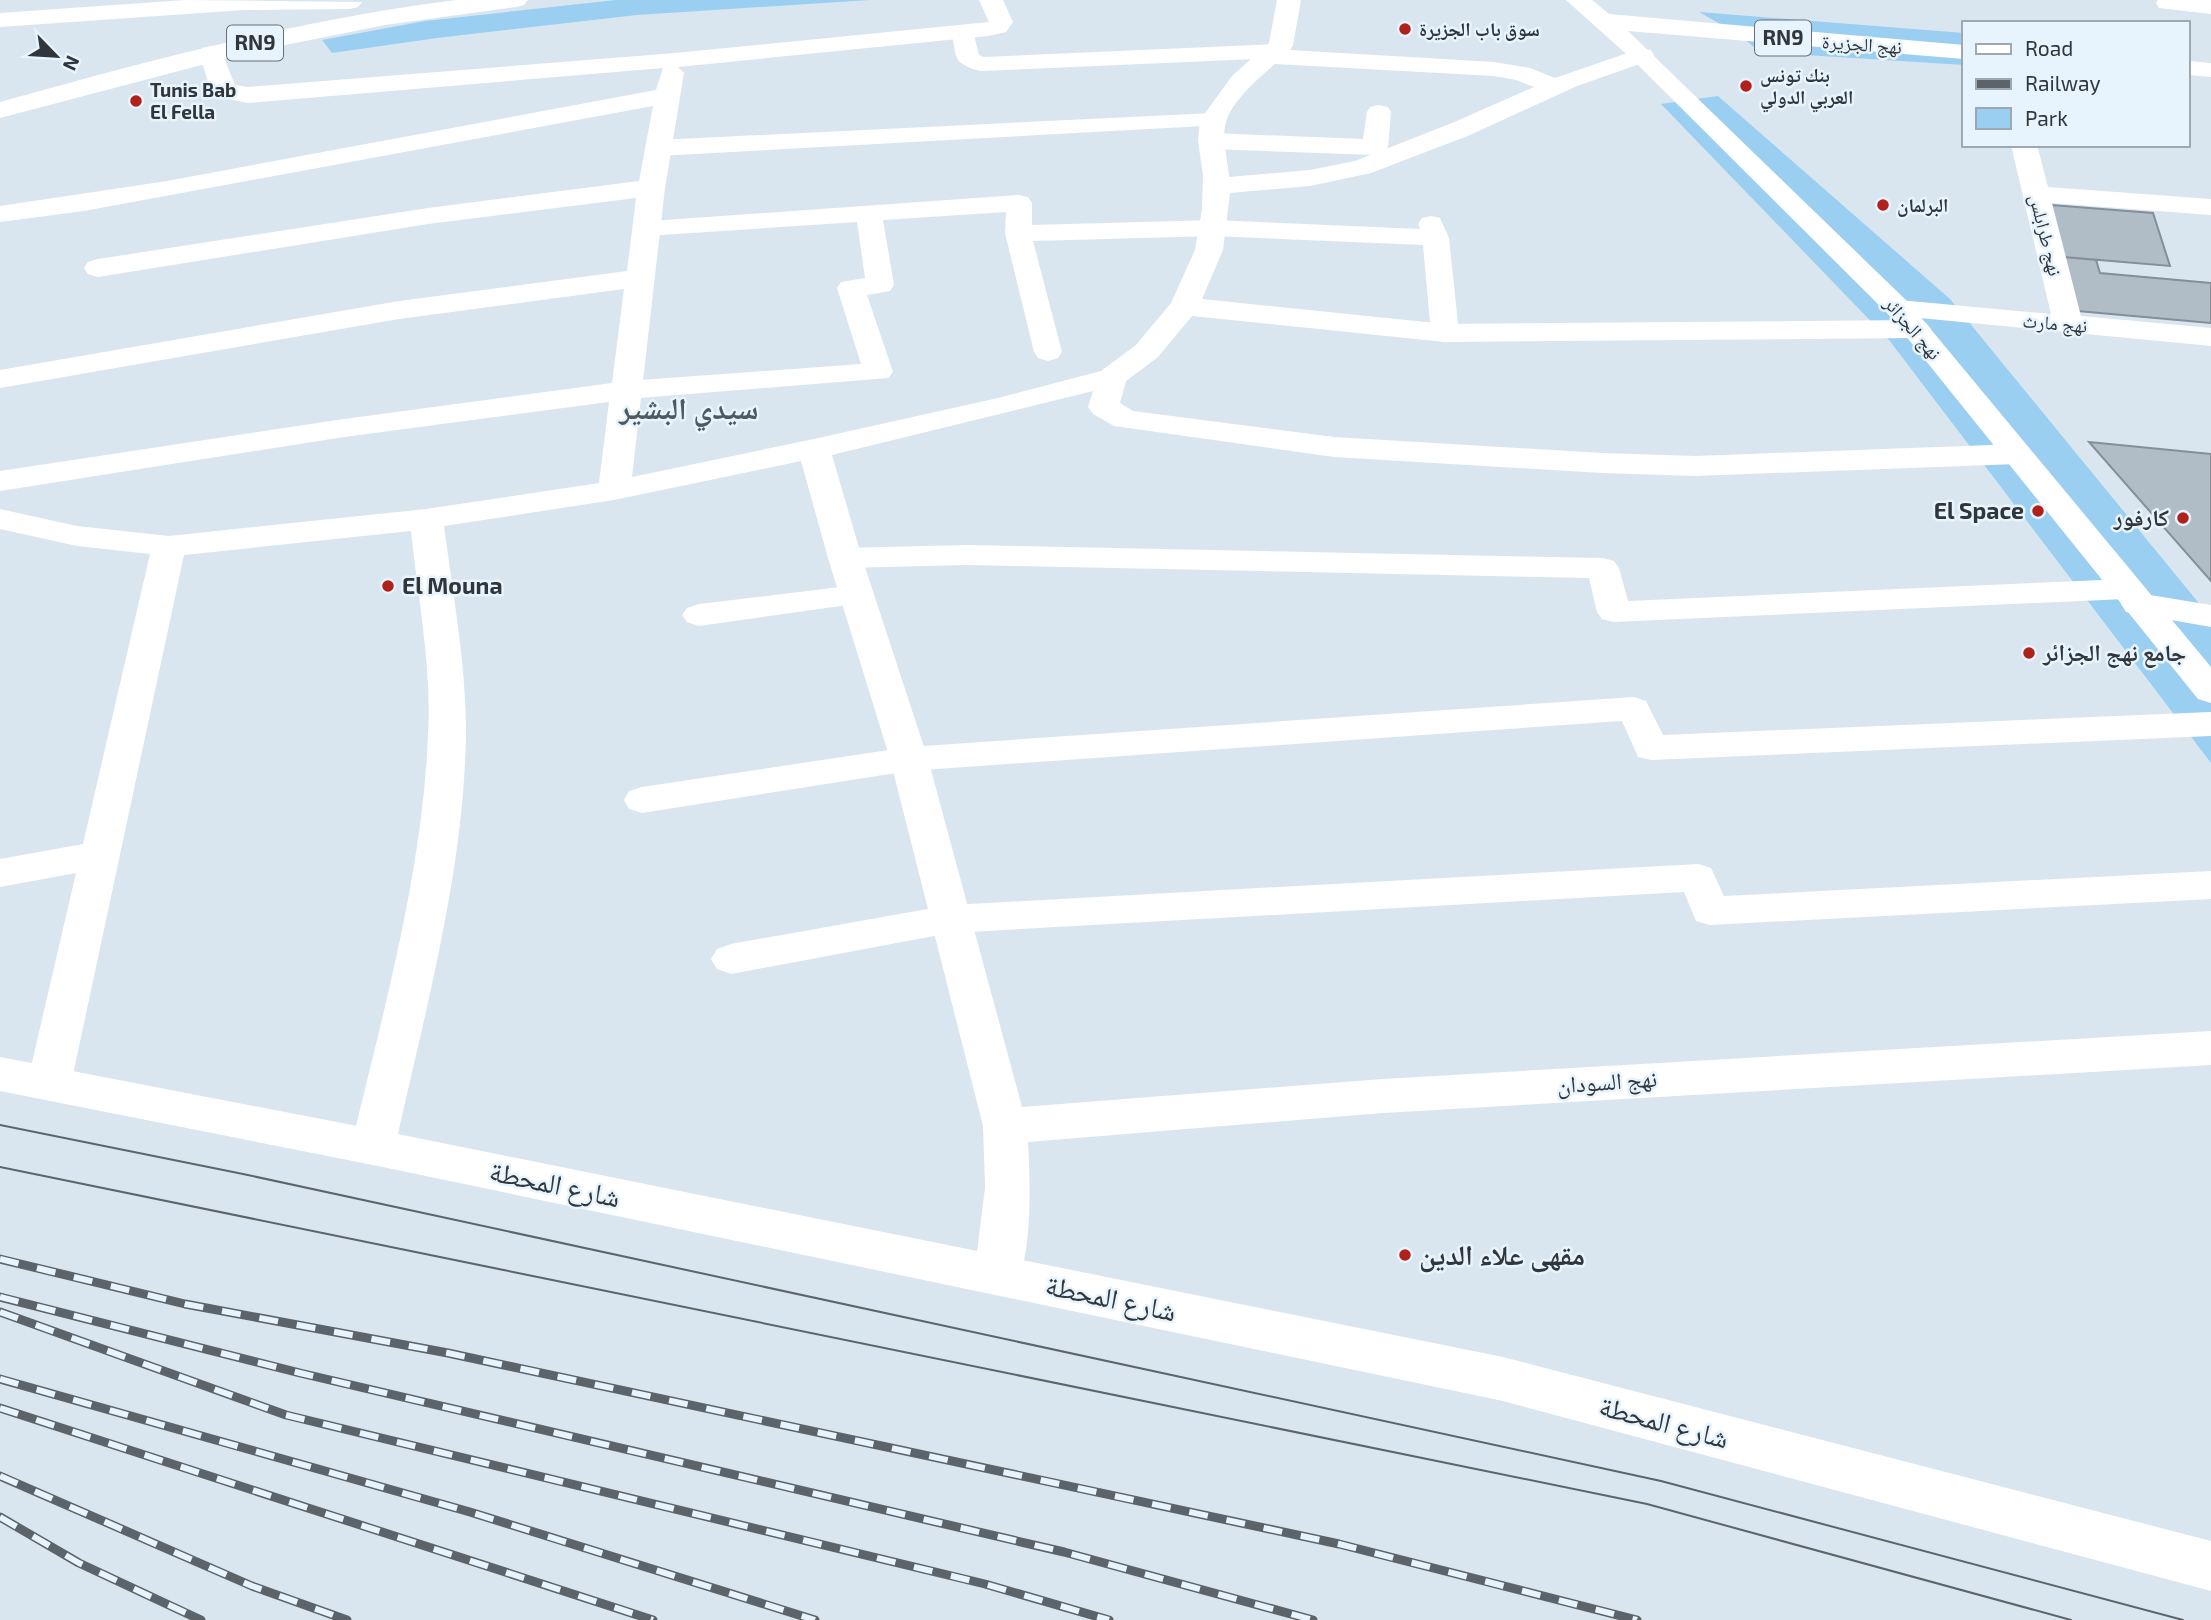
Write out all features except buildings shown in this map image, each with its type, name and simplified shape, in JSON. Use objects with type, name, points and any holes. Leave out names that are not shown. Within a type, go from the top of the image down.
[{"type":"street","name":"RN9","points":[[0,110],[211,53],[385,19],[516,0]]},
{"type":"street","points":[[211,53],[224,91],[242,95],[675,60],[964,32],[1000,25],[1002,22],[991,0]]},
{"type":"street","points":[[0,519],[76,536],[169,546],[426,519],[614,490],[814,449],[1002,407],[1112,377],[1147,351],[1184,306],[1209,250],[1214,228],[1217,186],[1212,131],[1241,81],[1274,53],[1283,40],[1289,0]]},
{"type":"street","name":"نهج الجزائر","points":[[1578,0],[1642,55],[1908,319],[2211,691]]},
{"type":"street","name":"RN9","points":[[0,89],[186,38],[358,1]]},
{"type":"street","points":[[0,20],[244,3],[358,1]]},
{"type":"street","points":[[2167,3],[2211,7]]},
{"type":"street","name":"نهج الجزيرة","points":[[1601,21],[1962,51]]},
{"type":"street","points":[[964,32],[968,59],[981,64],[1274,53],[1481,67],[1521,73],[1556,87]]},
{"type":"street","name":"نهج الجزيرة","points":[[1217,186],[1310,178],[1362,167],[1461,129],[1556,87],[1642,55],[1760,36]]},
{"type":"street","points":[[614,490],[646,228],[675,60]]},
{"type":"street","points":[[2190,68],[2211,70]]},
{"type":"street","points":[[0,214],[168,190],[428,138],[667,96]]},
{"type":"street","points":[[658,148],[1212,131],[1375,147],[1379,112]]},
{"type":"street","name":"نهج طرابلس","points":[[2024,147],[2068,324]]},
{"type":"street","points":[[98,268],[403,219],[652,188]]},
{"type":"street","points":[[2036,194],[2211,207]]},
{"type":"street","points":[[646,228],[1019,203],[1018,233],[1048,352]]},
{"type":"street","points":[[0,481],[344,428],[627,390],[878,372],[851,288],[880,285],[869,213]]},
{"type":"street","points":[[1018,233],[1214,228],[1433,231],[1445,333]]},
{"type":"street","points":[[0,379],[399,310],[639,278]]},
{"type":"street","name":"نهج مارث","points":[[1184,306],[1445,333],[1908,319],[2068,324],[2211,337]]},
{"type":"street","points":[[1112,377],[1104,407],[1125,419],[1334,447],[1507,459],[1696,466],[2017,454]]},
{"type":"street","points":[[814,449],[845,558],[909,759],[1004,1126],[1008,1188],[998,1275]]},
{"type":"street","points":[[373,1147],[425,910],[443,793],[447,700],[426,519]]},
{"type":"street","points":[[49,1084],[169,546]]},
{"type":"street","points":[[845,558],[967,555],[1603,568],[1614,612],[2132,596],[2211,616]]},
{"type":"street","points":[[699,615],[857,595]]},
{"type":"street","points":[[642,800],[909,759],[1634,709],[1651,748],[2211,724]]},
{"type":"street","points":[[0,873],[100,855]]},
{"type":"street","points":[[731,959],[950,919],[1698,878],[1710,911],[2211,885]]},
{"type":"street","name":"نهج السودان","points":[[1004,1126],[1383,1096],[2211,1048]]},
{"type":"street","name":"شارع المحطة","points":[[0,1074],[373,1147],[1503,1379],[2211,1566]]},
{"type":"green space","points":[[616,0],[870,0],[637,15],[332,53],[322,40],[425,21]]},
{"type":"green space","points":[[1699,12],[1962,33],[1962,65],[1760,52],[1738,34]]},
{"type":"green space","points":[[1718,96],[1950,299],[2211,618],[2211,763],[1889,340],[1661,104]]},
{"type":"tram line","points":[[0,1125],[243,1174],[1661,1481],[2183,1620]]},
{"type":"tram line","points":[[0,1167],[1647,1504],[2071,1620]]},
{"type":"railway","points":[[0,1259],[185,1304],[448,1353],[1339,1544],[1637,1620]]},
{"type":"railway","points":[[0,1297],[300,1373],[1064,1552],[1313,1620]]},
{"type":"railway","points":[[0,1312],[286,1415],[985,1584],[1109,1620]]},
{"type":"railway","points":[[0,1379],[470,1512],[815,1620]]},
{"type":"railway","points":[[0,1408],[653,1620]]},
{"type":"railway","points":[[0,1476],[252,1586],[347,1620]]},
{"type":"railway","points":[[0,1517],[79,1563],[201,1620]]},
{"type":"place","name":"سوق باب الجزيرة","points":[[1405,29]]},
{"type":"place","name":"بنك تونس العربي الدولي","points":[[1746,86]]},
{"type":"place","name":"Tunis Bab El Fella","points":[[136,101]]},
{"type":"place","name":"البرلمان","points":[[1883,205]]},
{"type":"place","name":"El Space","points":[[2038,511]]},
{"type":"place","name":"كارفور","points":[[2183,518]]},
{"type":"place","name":"El Mouna","points":[[388,586]]},
{"type":"place","name":"جامع نهج الجزائر","points":[[2029,653]]},
{"type":"place","name":"مقهى علاء الدين","points":[[1405,1255]]},
{"type":"district","name":"سيدي البشير","points":[[689,409]]}]
